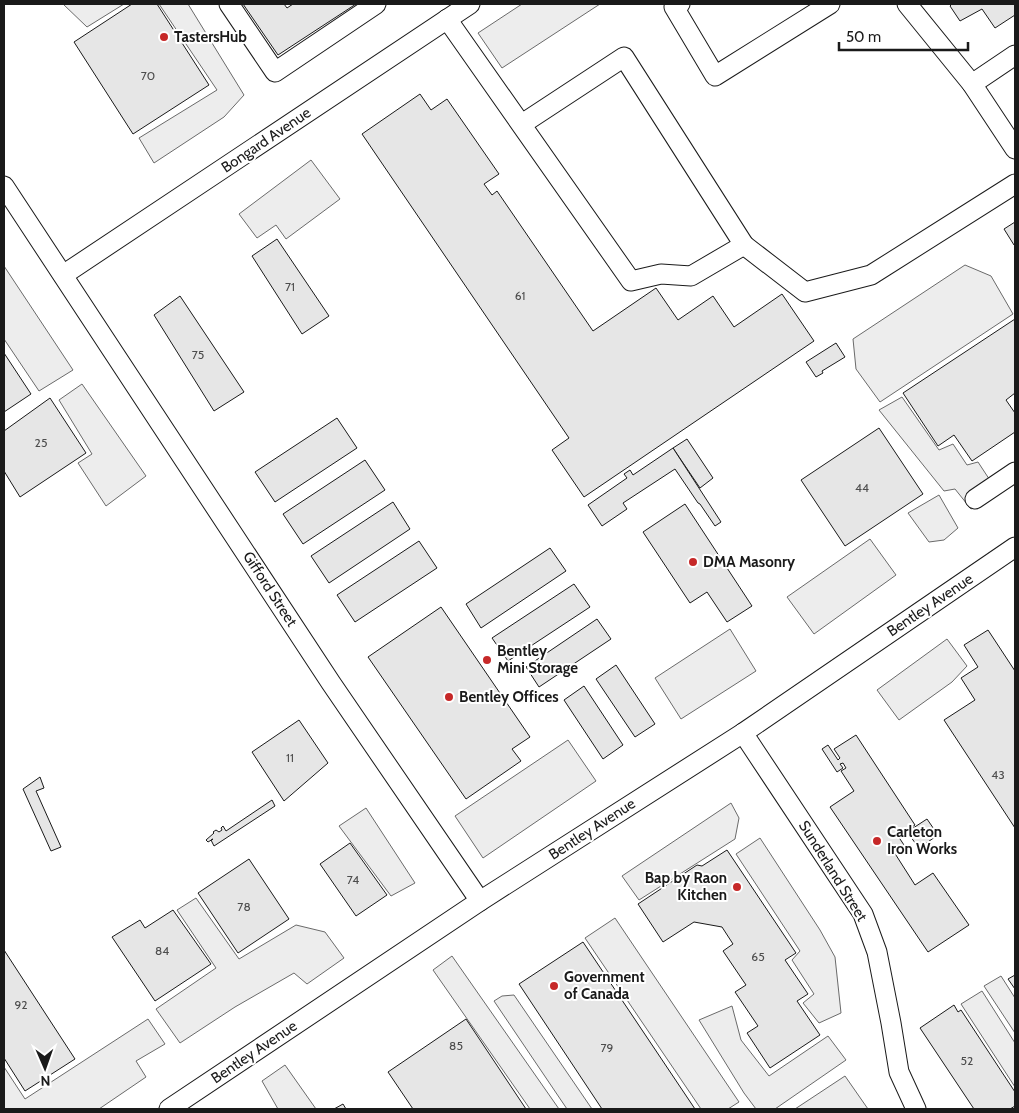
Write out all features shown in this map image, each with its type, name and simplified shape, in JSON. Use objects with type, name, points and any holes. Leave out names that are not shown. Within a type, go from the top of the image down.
[{"type":"street","points":[[229,4],[275,72],[376,4]]},
{"type":"street","name":"Bongard Avenue","points":[[63,276],[470,4]]},
{"type":"street","points":[[680,4],[674,7],[715,76],[830,4]]},
{"type":"street","points":[[907,4],[972,84],[1015,149]]},
{"type":"street","points":[[447,19],[631,281],[661,274],[691,276],[744,245]]},
{"type":"street","points":[[972,84],[1015,55]]},
{"type":"street","points":[[522,124],[624,57],[744,245],[805,292],[871,275],[1015,184]]},
{"type":"street","name":"Gifford Street","points":[[4,186],[336,691],[480,901]]},
{"type":"street","points":[[975,500],[1015,472]]},
{"type":"street","name":"Bentley Avenue","points":[[168,1109],[480,901],[743,732],[1015,548]]},
{"type":"street","name":"Sunderland Street","points":[[743,732],[863,914],[878,952],[899,1072],[916,1109]]},
{"type":"shaded area","points":[[63,4],[124,4],[87,27]]},
{"type":"shaded area","points":[[159,4],[188,4],[244,95],[224,117],[154,163],[139,138],[217,90]]},
{"type":"shaded area","points":[[522,4],[600,4],[502,68],[478,33]]},
{"type":"shaded area","points":[[311,160],[340,199],[286,239],[276,225],[257,238],[239,214]]},
{"type":"shaded area","points":[[965,265],[991,276],[1013,314],[880,402],[856,369],[853,339]]},
{"type":"shaded area","points":[[4,266],[73,370],[39,391],[4,339]]},
{"type":"shaded area","points":[[82,384],[146,476],[106,506],[78,463],[92,454],[59,400]]},
{"type":"shaded area","points":[[902,397],[939,450],[953,444],[967,465],[978,462],[999,494],[971,509],[955,489],[944,491],[879,410]]},
{"type":"shaded area","points":[[939,495],[958,528],[944,540],[929,542],[908,513]]},
{"type":"shaded area","points":[[870,539],[896,575],[814,634],[787,597]]},
{"type":"shaded area","points":[[730,629],[756,671],[681,719],[655,678]]},
{"type":"shaded area","points":[[947,639],[967,666],[952,682],[899,720],[877,690]]},
{"type":"shaded area","points":[[568,740],[596,781],[483,858],[455,816]]},
{"type":"shaded area","points":[[731,803],[739,818],[735,839],[639,900],[622,876]]},
{"type":"shaded area","points":[[366,808],[415,883],[391,896],[339,826]]},
{"type":"shaded area","points":[[760,838],[820,930],[835,957],[841,1013],[819,1023],[803,1003],[814,994],[792,960],[800,951],[736,854]]},
{"type":"shaded area","points":[[196,898],[239,959],[296,925],[325,932],[344,958],[307,984],[294,973],[235,1007],[180,1043],[156,1009],[216,968],[177,910]]},
{"type":"shaded area","points":[[615,918],[739,1102],[728,1109],[701,1109],[585,938]]},
{"type":"shaded area","points":[[452,956],[559,1109],[530,1109],[433,970]]},
{"type":"shaded area","points":[[1001,976],[1015,998],[1015,1033],[984,986]]},
{"type":"shaded area","points":[[982,991],[1015,1043],[1015,1087],[961,1004]]},
{"type":"shaded area","points":[[514,995],[592,1109],[567,1109],[494,1001],[502,996]]},
{"type":"shaded area","points":[[732,1006],[741,1040],[769,1076],[828,1036],[846,1060],[775,1109],[756,1109],[699,1020]]},
{"type":"shaded area","points":[[148,1019],[165,1044],[136,1061],[146,1077],[99,1109],[4,1109],[4,1067],[25,1099]]},
{"type":"shaded area","points":[[285,1065],[316,1109],[278,1109],[262,1081]]},
{"type":"shaded area","points":[[845,1076],[868,1109],[795,1109]]},
{"type":"building","points":[[132,4],[157,4],[209,85],[133,134],[74,42]]},
{"type":"building","points":[[243,4],[284,4],[287,8],[293,4],[356,4],[278,55]]},
{"type":"building","points":[[952,4],[1015,4],[1015,15],[995,28],[982,9],[960,21],[950,6]]},
{"type":"building","points":[[420,94],[431,110],[447,99],[499,174],[484,184],[492,195],[497,191],[593,331],[656,288],[678,320],[713,296],[734,327],[782,294],[814,341],[584,497],[552,450],[569,438],[362,134]]},
{"type":"building","points":[[1015,222],[1015,244],[1014,245],[1004,229]]},
{"type":"building","points":[[277,239],[329,316],[302,334],[252,256]]},
{"type":"building","points":[[180,296],[244,392],[214,411],[154,315]]},
{"type":"building","points":[[1015,319],[1015,393],[1006,400],[1015,413],[1015,432],[972,461],[954,435],[938,446],[903,393]]},
{"type":"building","points":[[836,343],[845,357],[822,371],[823,373],[816,377],[806,362]]},
{"type":"building","points":[[4,353],[31,394],[4,412]]},
{"type":"building","points":[[50,398],[86,453],[20,497],[4,471],[4,431]]},
{"type":"building","points":[[337,418],[357,448],[275,502],[255,472]]},
{"type":"building","points":[[879,428],[923,494],[845,546],[801,480]]},
{"type":"building","points":[[687,439],[713,478],[700,488],[673,448]]},
{"type":"building","points":[[673,448],[721,522],[715,526],[675,469],[623,503],[627,509],[602,526],[588,505],[627,478],[624,474],[630,470],[633,475]]},
{"type":"building","points":[[365,460],[385,490],[303,544],[283,514]]},
{"type":"building","points":[[393,502],[410,529],[329,583],[311,556]]},
{"type":"building","name":"DMA Masonry","points":[[685,504],[752,606],[727,622],[707,592],[690,603],[643,532]]},
{"type":"building","points":[[419,541],[437,568],[355,622],[337,595]]},
{"type":"building","points":[[550,548],[566,571],[481,628],[466,604]]},
{"type":"building","points":[[574,584],[590,607],[508,661],[492,638]]},
{"type":"building","name":"Bentley Offices","points":[[441,607],[530,737],[512,749],[521,761],[466,799],[368,657]]},
{"type":"building","points":[[597,619],[611,639],[539,687],[526,667]]},
{"type":"building","points":[[988,630],[1015,671],[1015,828],[944,720],[975,700],[961,678],[978,667],[964,645]]},
{"type":"building","points":[[616,665],[655,724],[635,737],[596,679]]},
{"type":"building","points":[[584,686],[623,745],[603,759],[564,700]]},
{"type":"building","points":[[299,720],[328,763],[284,801],[252,752]]},
{"type":"building","name":"Carleton Iron Works","points":[[856,735],[915,825],[898,836],[904,845],[894,852],[915,885],[933,873],[969,925],[928,952],[830,807],[854,791],[841,771],[846,768],[843,763],[840,764],[843,768],[837,772],[822,749],[828,745],[838,760],[840,758],[834,749]]},
{"type":"building","points":[[40,777],[44,788],[36,791],[61,847],[51,851],[23,789]]},
{"type":"building","points":[[272,800],[275,806],[214,846],[211,840],[208,842],[206,840],[216,830],[219,832],[223,826],[226,831]]},
{"type":"building","points":[[927,819],[938,835],[919,848],[907,832]]},
{"type":"building","points":[[350,843],[387,895],[356,916],[320,864]]},
{"type":"building","points":[[727,850],[796,953],[785,960],[808,994],[797,1001],[820,1035],[770,1068],[747,1033],[758,1026],[735,992],[746,985],[723,951],[733,944],[722,927],[694,922],[663,942],[638,904],[697,865],[702,866]]},
{"type":"building","points":[[249,859],[289,919],[238,953],[198,893]]},
{"type":"building","points":[[173,910],[211,964],[155,1001],[112,937],[140,920],[145,928]]},
{"type":"building","points":[[583,942],[695,1109],[602,1109],[519,984]]},
{"type":"building","points":[[4,950],[75,1059],[25,1091],[4,1058]]},
{"type":"building","points":[[1015,975],[1015,989],[1008,979]]},
{"type":"building","points":[[954,1005],[958,1012],[961,1010],[1015,1092],[1015,1106],[1010,1109],[974,1109],[920,1028]]},
{"type":"building","points":[[466,1019],[526,1109],[413,1109],[388,1072]]},
{"type":"building","points":[[343,1104],[346,1109],[334,1109]]},
{"type":"place","name":"TastersHub","points":[[164,37]]},
{"type":"place","name":"DMA Masonry","points":[[693,562]]},
{"type":"place","name":"Bentley Mini Storage","points":[[487,660]]},
{"type":"place","name":"Bentley Offices","points":[[449,697]]},
{"type":"place","name":"Carleton Iron Works","points":[[877,841]]},
{"type":"place","name":"Bap by Raon Kitchen","points":[[737,887]]},
{"type":"place","name":"Government of Canada","points":[[554,986]]}]
